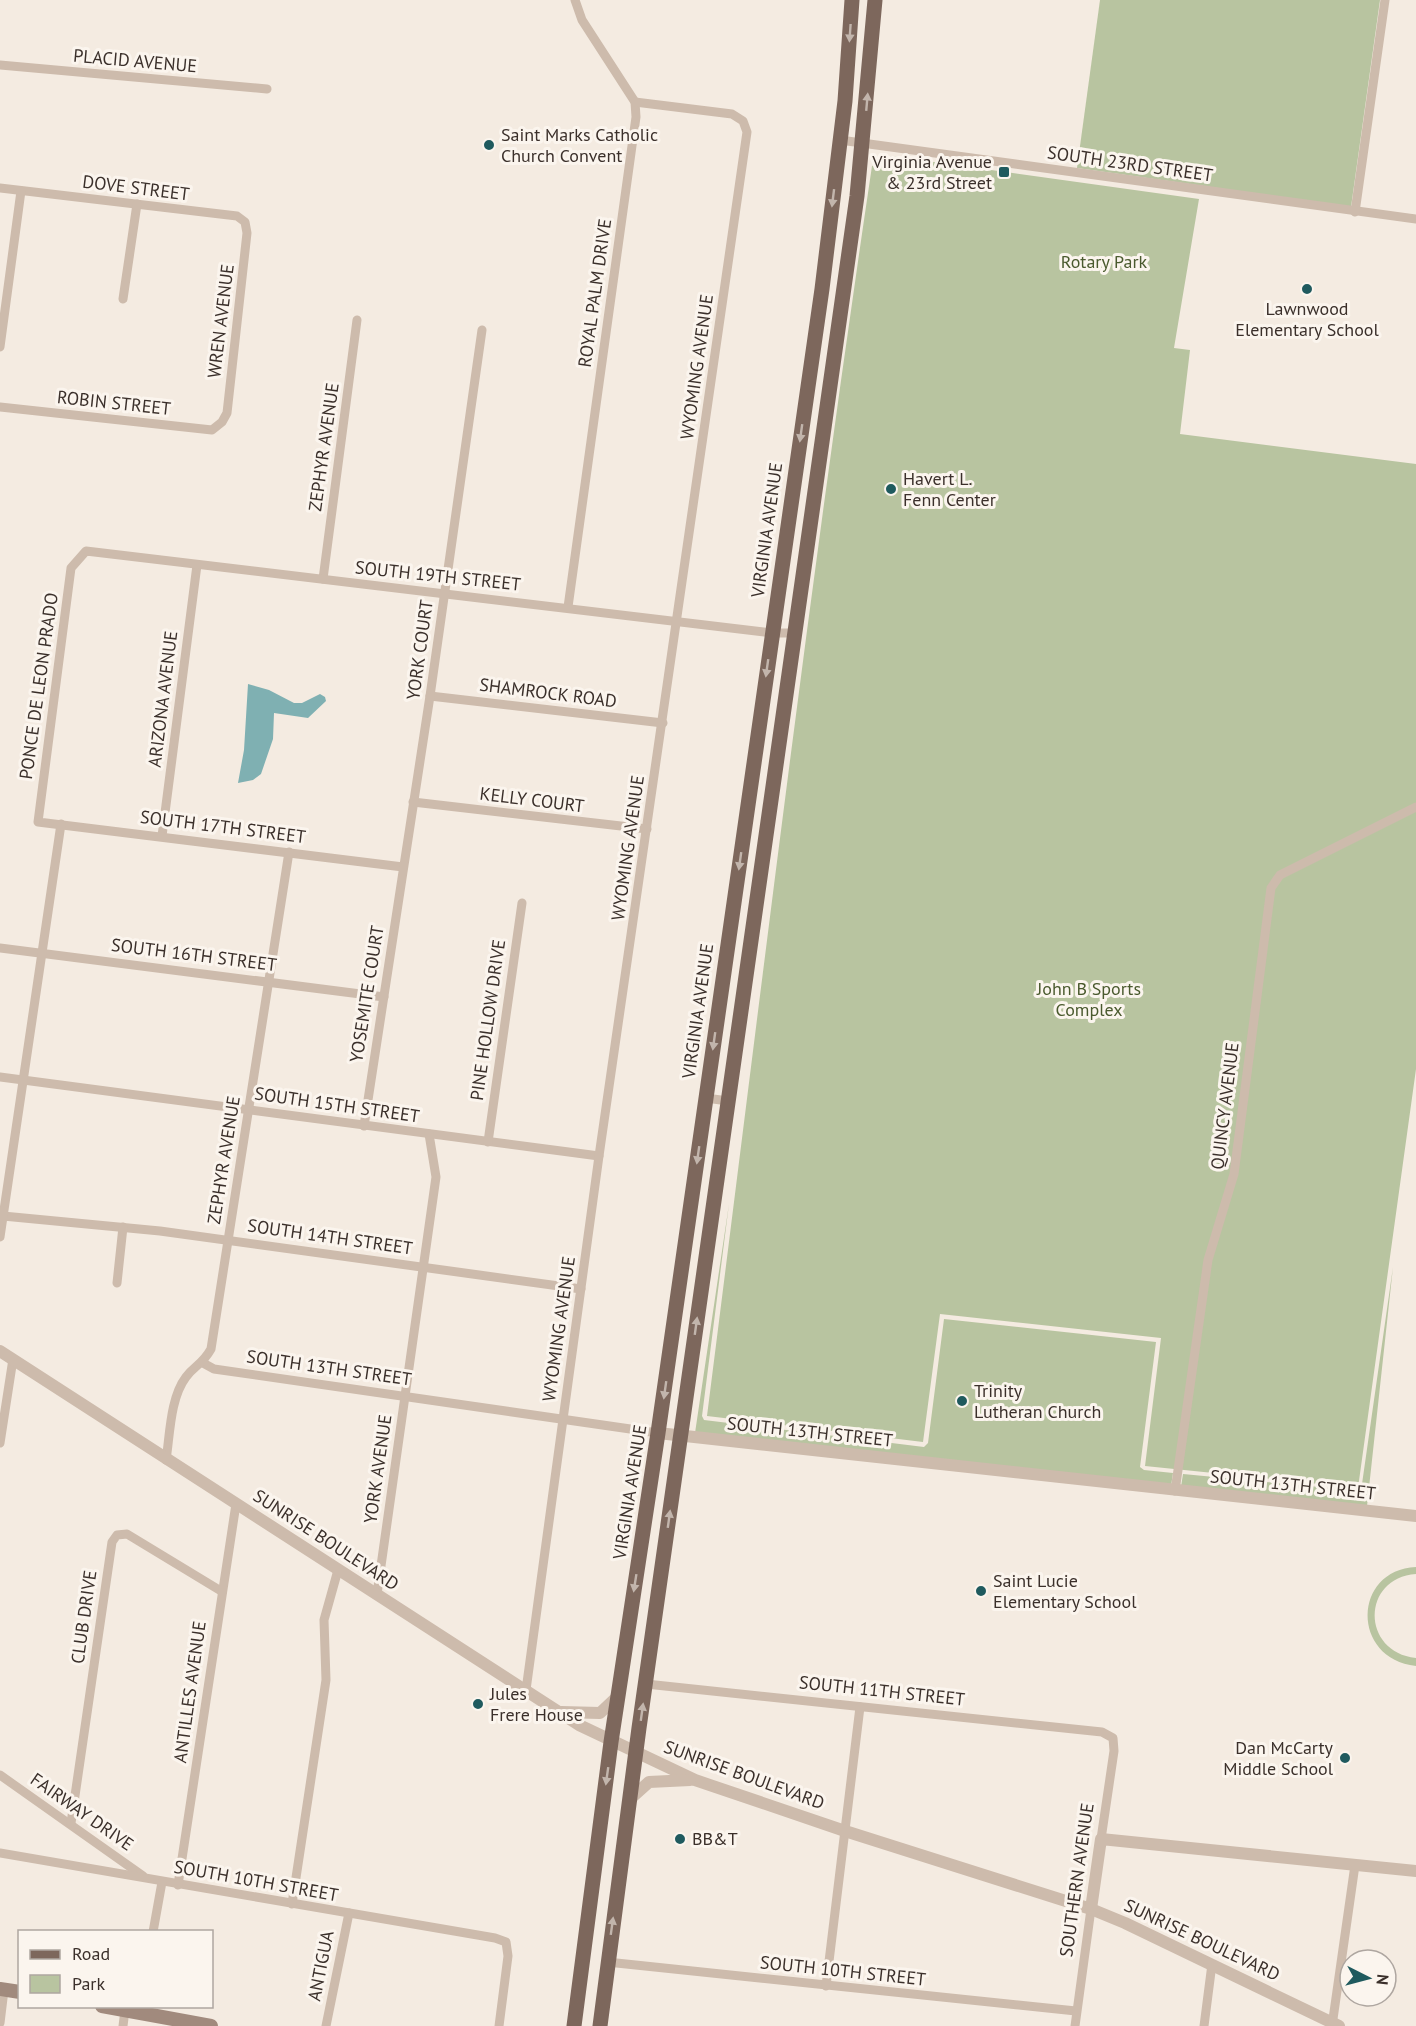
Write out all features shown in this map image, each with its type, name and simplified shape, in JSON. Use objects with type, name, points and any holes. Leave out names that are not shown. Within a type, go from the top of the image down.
[{"type":"main road","name":"VIRGINIA AVENUE","points":[[574,2026],[611,1742],[658,1433],[822,289],[840,140],[852,0]]},
{"type":"main road","points":[[600,2026],[636,1753],[825,424],[863,143],[875,0]]},
{"type":"main road","points":[[822,289],[814,410],[825,424]]},
{"type":"main road","points":[[2,1989],[18,1992]]},
{"type":"main road","points":[[113,2008],[134,2010],[211,2026]]},
{"type":"street","points":[[575,0],[582,20],[635,102]]},
{"type":"street","points":[[1355,212],[1384,0]]},
{"type":"street","name":"PLACID AVENUE","points":[[0,65],[267,89]]},
{"type":"street","name":"ROYAL PALM DRIVE","points":[[568,607],[636,117],[635,102]]},
{"type":"street","name":"WYOMING AVENUE","points":[[526,1690],[599,1156],[747,132],[743,121],[732,114],[635,102]]},
{"type":"street","name":"SOUTH 23RD STREET","points":[[840,140],[1416,219]]},
{"type":"street","name":"DOVE STREET","points":[[0,188],[237,216],[246,222]]},
{"type":"street","points":[[0,347],[21,191]]},
{"type":"street","points":[[123,299],[136,204]]},
{"type":"street","name":"WREN AVENUE","points":[[222,422],[228,402],[247,233],[246,222]]},
{"type":"street","name":"ZEPHYR AVENUE","points":[[323,579],[357,320]]},
{"type":"street","name":"YORK COURT","points":[[403,867],[430,696],[482,330]]},
{"type":"street","name":"ROBIN STREET","points":[[0,407],[212,430],[222,422]]},
{"type":"street","name":"SOUTH 19TH STREET","points":[[79,556],[86,551],[772,633],[795,633]]},
{"type":"street","name":"PONCE DE LEON PRADO","points":[[38,822],[71,568],[79,556]]},
{"type":"street","name":"ARIZONA AVENUE","points":[[162,836],[197,565]]},
{"type":"street","name":"SHAMROCK ROAD","points":[[430,696],[663,723]]},
{"type":"street","name":"KELLY COURT","points":[[413,802],[647,829]]},
{"type":"street","name":"QUINCY AVENUE","points":[[1175,1491],[1208,1260],[1233,1174],[1271,888],[1280,875],[1416,807]]},
{"type":"street","name":"SOUTH 17TH STREET","points":[[38,822],[403,867]]},
{"type":"street","points":[[0,1237],[61,824]]},
{"type":"street","name":"ZEPHYR AVENUE","points":[[166,1460],[178,1391],[187,1375],[203,1363],[211,1349],[289,852]]},
{"type":"street","name":"YOSEMITE COURT","points":[[363,1126],[403,867]]},
{"type":"street","name":"PINE HOLLOW DRIVE","points":[[488,1142],[522,903]]},
{"type":"street","name":"SOUTH 16TH STREET","points":[[0,948],[384,997]]},
{"type":"street","name":"SOUTH 15TH STREET","points":[[0,1077],[599,1156]]},
{"type":"street","points":[[706,1098],[728,1101]]},
{"type":"street","name":"YORK AVENUE","points":[[377,1594],[436,1178],[429,1134]]},
{"type":"street","name":"SOUTH 14TH STREET","points":[[3,1216],[229,1240],[581,1288]]},
{"type":"street","points":[[117,1283],[123,1227]]},
{"type":"street","name":"SUNRISE BOULEVARD","points":[[0,1351],[559,1712],[611,1742],[695,1780],[845,1831],[1091,1909],[1212,1964],[1334,2025]]},
{"type":"street","points":[[0,1443],[13,1359]]},
{"type":"street","name":"SOUTH 13TH STREET","points":[[203,1363],[214,1369],[658,1433],[1416,1516]]},
{"type":"street","name":"ANTILLES AVENUE","points":[[178,1885],[236,1504]]},
{"type":"street","name":"CLUB DRIVE","points":[[71,1823],[112,1542],[117,1535],[127,1534],[221,1591]]},
{"type":"street","points":[[292,1904],[326,1680],[324,1620],[338,1570]]},
{"type":"street","name":"SOUTH 11TH STREET","points":[[646,1684],[1102,1732],[1113,1738]]},
{"type":"street","points":[[559,1712],[600,1713],[618,1695]]},
{"type":"street","points":[[826,1986],[860,1707]]},
{"type":"street","name":"SOUTHERN AVENUE","points":[[1075,2026],[1114,1751],[1113,1738]]},
{"type":"street","name":"FAIRWAY DRIVE","points":[[0,1775],[145,1877]]},
{"type":"street","points":[[630,1799],[649,1782],[695,1780]]},
{"type":"street","points":[[1101,1839],[1416,1871]]},
{"type":"street","name":"SOUTH 10TH STREET","points":[[0,1853],[495,1938],[506,1942],[508,1956],[499,2026]]},
{"type":"street","points":[[1334,2025],[1354,1865]]},
{"type":"street","points":[[153,1930],[162,1882]]},
{"type":"street","name":"ANTIGUA","points":[[326,2026],[349,1913]]},
{"type":"street","name":"SOUTH 10TH STREET","points":[[607,1962],[1076,2012]]},
{"type":"street","points":[[1204,2026],[1212,1964]]},
{"type":"street","points":[[0,2023],[2,1989]]},
{"type":"street","points":[[123,2026],[134,2010]]},
{"type":"green space","points":[[1100,0],[1380,0],[1351,207],[1077,168]]},
{"type":"green space","name":"John B Sports Complex","points":[[891,156],[1199,199],[1174,348],[1190,350],[1180,434],[1416,464],[1416,1069],[1358,1488],[1145,1466],[1161,1338],[940,1314],[923,1442],[707,1416],[766,947],[849,322],[872,166]]},
{"type":"green space","points":[[729,1204],[702,1416],[704,1420],[924,1447],[928,1443],[944,1319],[1156,1342],[1140,1467],[1144,1470],[1173,1473],[1171,1486],[695,1433]]},
{"type":"green space","points":[[1393,1267],[1367,1506],[1181,1487],[1183,1474],[1361,1491]]},
{"type":"green space","points":[[1416,1567],[1416,1574],[1398,1579],[1385,1588],[1377,1601],[1375,1615],[1377,1630],[1385,1643],[1398,1653],[1416,1658],[1416,1666],[1395,1660],[1380,1648],[1371,1632],[1368,1615],[1371,1598],[1380,1583],[1395,1572]]},
{"type":"water","points":[[248,684],[269,690],[294,703],[302,703],[320,694],[325,697],[326,701],[308,718],[274,713],[273,739],[261,774],[253,780],[238,783],[244,750]]},
{"type":"place","name":"Saint Marks Catholic Church Convent","points":[[489,145]]},
{"type":"place","name":"Virginia Avenue & 23rd Street","points":[[1004,172]]},
{"type":"place","name":"Lawnwood Elementary School","points":[[1307,289]]},
{"type":"place","name":"Havert L. Fenn Center","points":[[891,489]]},
{"type":"place","name":"Trinity Lutheran Church","points":[[962,1401]]},
{"type":"place","name":"Saint Lucie Elementary School","points":[[981,1591]]},
{"type":"place","name":"Jules Frere House","points":[[478,1704]]},
{"type":"place","name":"Dan McCarty Middle School","points":[[1345,1758]]},
{"type":"place","name":"BB&T","points":[[680,1839]]},
{"type":"park label","name":"Rotary Park","points":[[1104,262]]}]
